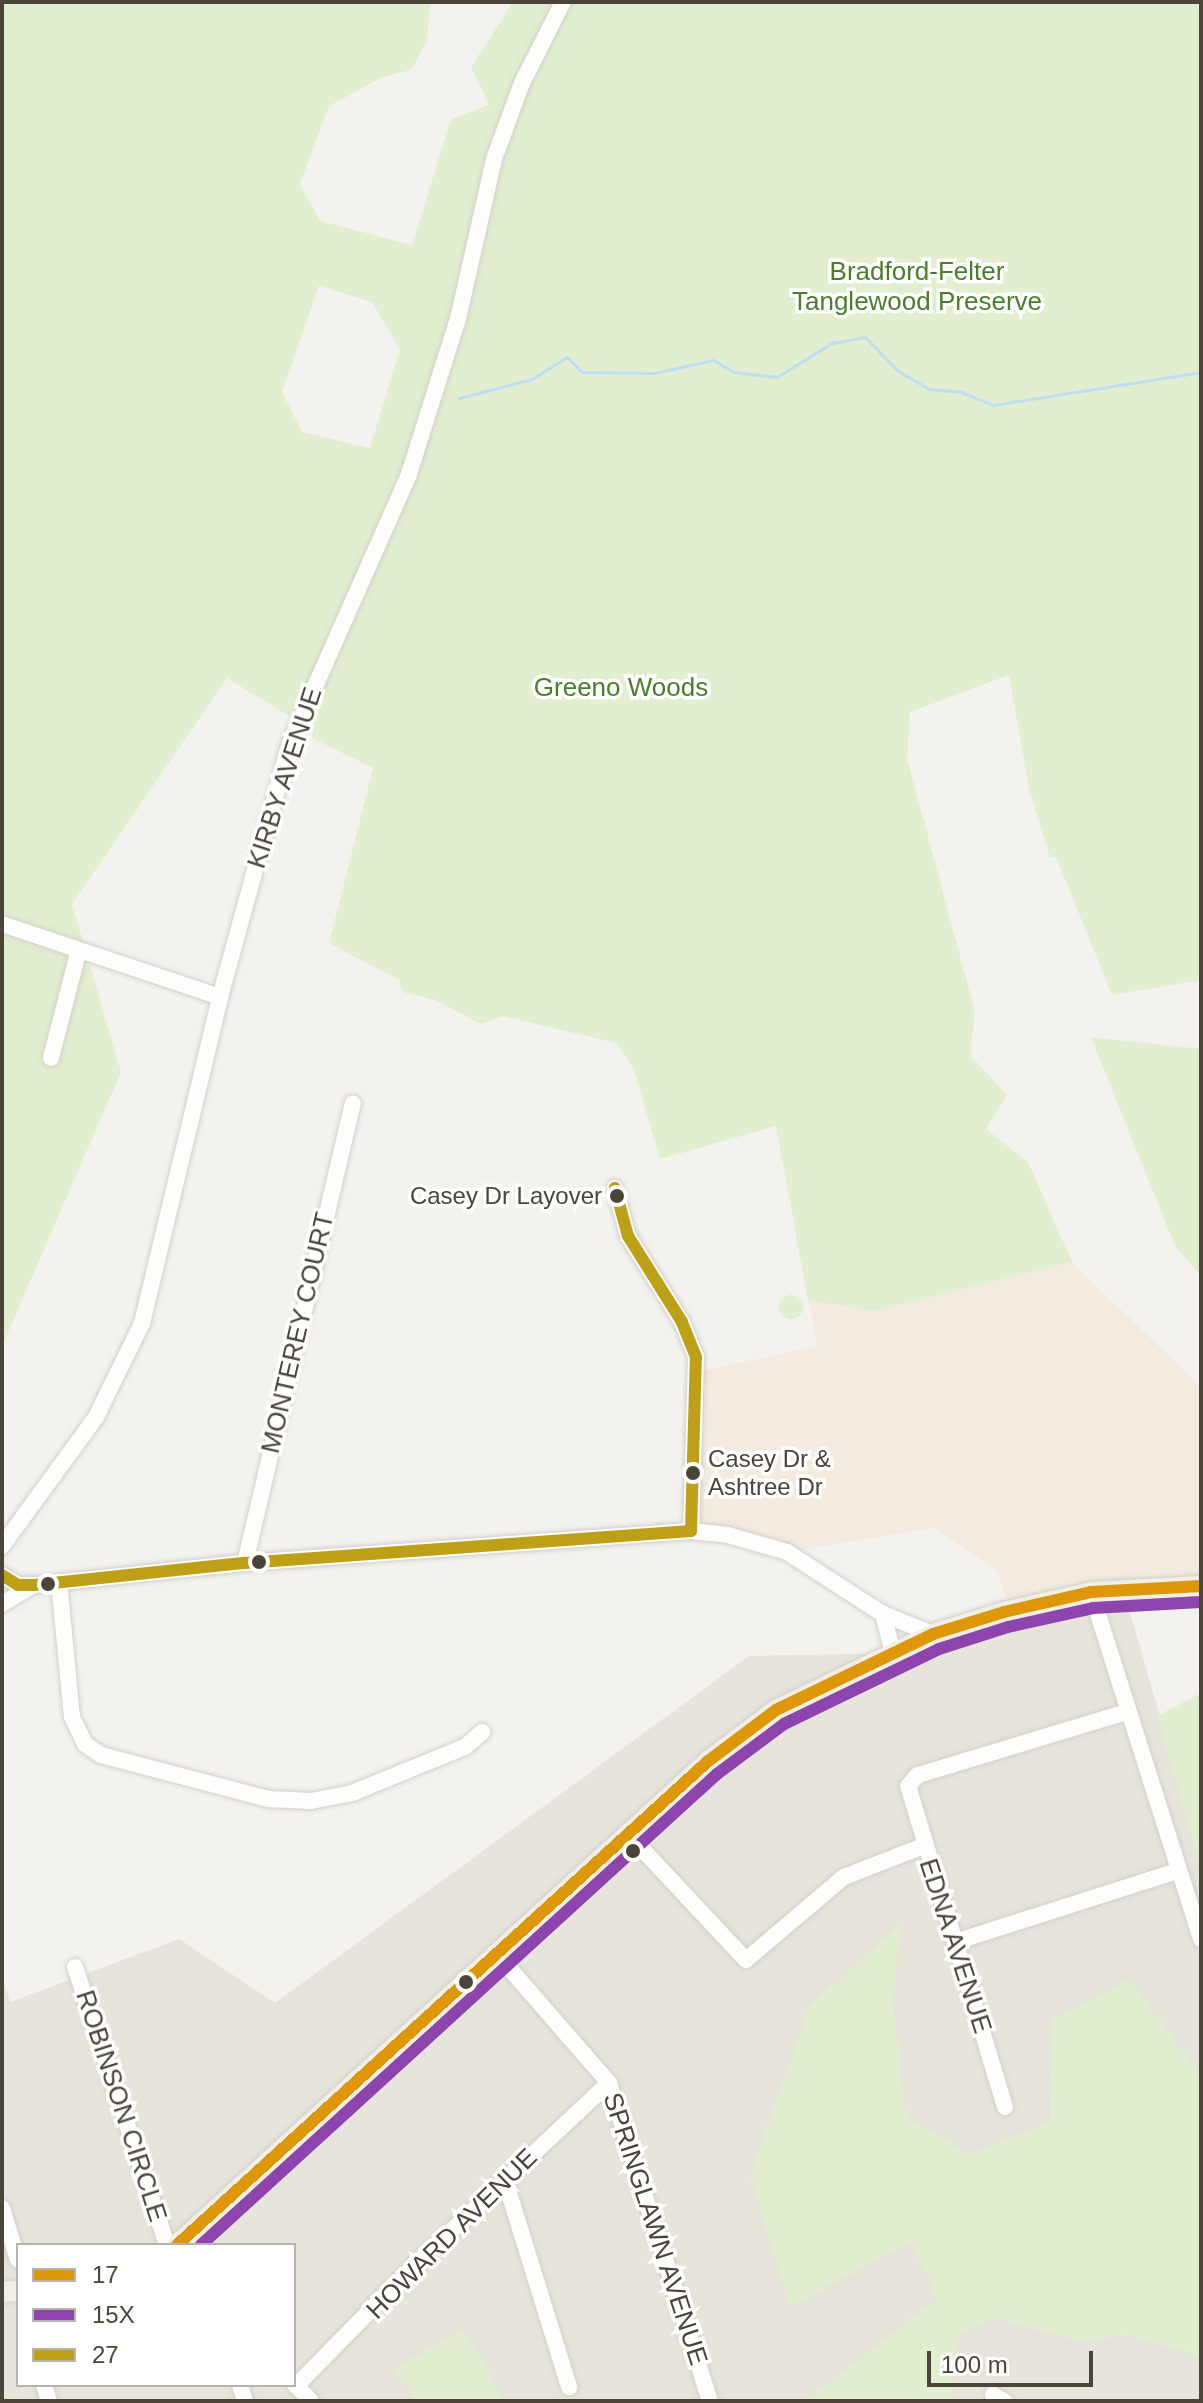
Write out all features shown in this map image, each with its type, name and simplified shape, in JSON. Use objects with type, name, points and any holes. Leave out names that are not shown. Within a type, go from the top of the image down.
[{"type":"main road","points":[[179,2243],[707,1762],[776,1710],[933,1634],[1091,1592],[1201,1586]]},
{"type":"street","name":"KIRBY AVENUE","points":[[2,1546],[96,1417],[128,1358],[146,1308],[220,997],[290,743],[409,474],[458,319],[494,159],[522,83],[563,2]]},
{"type":"street","points":[[2,924],[78,953],[220,997]]},
{"type":"street","points":[[51,1058],[78,953]]},
{"type":"street","name":"MONTEREY COURT","points":[[245,1563],[353,1104]]},
{"type":"street","points":[[615,1188],[628,1236],[688,1332],[696,1357],[691,1531]]},
{"type":"street","points":[[2,1575],[18,1585],[34,1585],[245,1563],[691,1531],[787,1552],[883,1614],[933,1634]]},
{"type":"street","points":[[59,1582],[72,1717],[85,1744],[101,1755],[269,1799],[311,1801],[367,1788],[465,1747],[482,1732]]},
{"type":"street","points":[[2,1604],[34,1585]]},
{"type":"street","points":[[1091,1592],[1201,1939]]},
{"type":"street","points":[[883,1614],[893,1653]]},
{"type":"street","name":"EDNA AVENUE","points":[[1005,2107],[923,1846],[908,1786],[918,1775],[1127,1712]]},
{"type":"street","points":[[629,1835],[746,1960],[844,1877],[923,1846]]},
{"type":"street","points":[[955,1942],[1177,1871]]},
{"type":"street","name":"SPRINGLAWN AVENUE","points":[[496,1953],[609,2083],[710,2401]]},
{"type":"street","name":"ROBINSON CIRCLE","points":[[75,1967],[166,2243]]},
{"type":"street","name":"HOWARD AVENUE","points":[[296,2384],[609,2083]]},
{"type":"street","points":[[505,2180],[569,2387]]},
{"type":"street","points":[[2,2208],[16,2254]]},
{"type":"street","points":[[296,2386],[311,2401]]},
{"type":"shaded area","points":[[1072,1262],[1201,1387],[1201,1586],[1011,1610],[996,1570],[934,1528],[787,1552],[691,1531],[697,1372],[818,1346],[808,1300],[875,1311]]},
{"type":"shaded area","points":[[1123,1588],[1201,1859],[1201,2078],[1129,1980],[1053,2020],[1050,2123],[970,2155],[905,2117],[893,2007],[899,1927],[810,2006],[789,2306],[913,2241],[937,2300],[805,2401],[503,2401],[464,2331],[393,2369],[418,2401],[2,2401],[2,1977],[10,2002],[179,1939],[275,2003],[749,1656],[893,1653]]},
{"type":"shaded area","points":[[995,2318],[1078,2340],[1128,2335],[1201,2356],[1201,2401],[950,2401],[959,2332]]},
{"type":"green space","name":"Bradford-Felter Tanglewood Preserve","points":[[2,2],[430,2],[427,41],[411,70],[383,77],[329,106],[300,184],[320,221],[412,245],[451,119],[489,105],[471,67],[513,2],[1201,2],[1201,980],[1112,995],[1056,857],[1050,858],[1029,788],[1009,675],[910,712],[907,758],[975,1012],[970,1055],[1007,1095],[986,1129],[1028,1162],[1072,1262],[875,1311],[808,1300],[776,1126],[660,1159],[633,1067],[616,1043],[503,1016],[481,1024],[435,1000],[402,992],[399,980],[329,943],[373,768],[314,739],[307,727],[227,678],[72,904],[121,1072],[2,1346]],"holes":[[[319,286],[372,302],[400,349],[370,448],[302,432],[282,392]]]},
{"type":"green space","points":[[1091,1037],[1201,1049],[1201,1276],[1175,1246]]},
{"type":"green space","points":[[791,1295],[799,1299],[803,1307],[799,1315],[791,1319],[783,1315],[779,1307],[783,1299]]},
{"type":"green space","points":[[1201,1693],[1201,1859],[1198,1859],[1157,1716]]},
{"type":"green space","points":[[900,1926],[893,2007],[905,2116],[970,2155],[1050,2123],[1053,2020],[1129,1980],[1201,2078],[1201,2356],[1128,2335],[1078,2340],[995,2318],[959,2332],[950,2401],[805,2401],[936,2300],[913,2241],[789,2306],[750,2174],[810,2006]]},
{"type":"green space","points":[[464,2331],[503,2401],[418,2401],[393,2369]]},
{"type":"waterway","points":[[459,398],[532,379],[567,357],[582,372],[654,373],[713,360],[734,372],[777,377],[832,343],[865,337],[898,371],[929,389],[961,392],[993,405],[1201,372]]},
{"type":"transit line","name":"27","points":[[2,1575],[18,1585],[34,1585],[245,1563],[691,1531],[696,1357],[682,1322],[628,1236],[615,1188]]},
{"type":"transit line","name":"17","points":[[179,2243],[707,1762],[776,1710],[933,1634],[1004,1612],[1091,1592],[1201,1586]]},
{"type":"transit line","name":"15X","points":[[203,2243],[717,1774],[784,1724],[939,1649],[1008,1627],[1093,1608],[1201,1602]]},
{"type":"place","name":"Casey Dr Layover","points":[[617,1196]]},
{"type":"place","name":"Casey Dr & Ashtree Dr","points":[[693,1473]]},
{"type":"park label","name":"Greeno Woods","points":[[621,688]]}]
